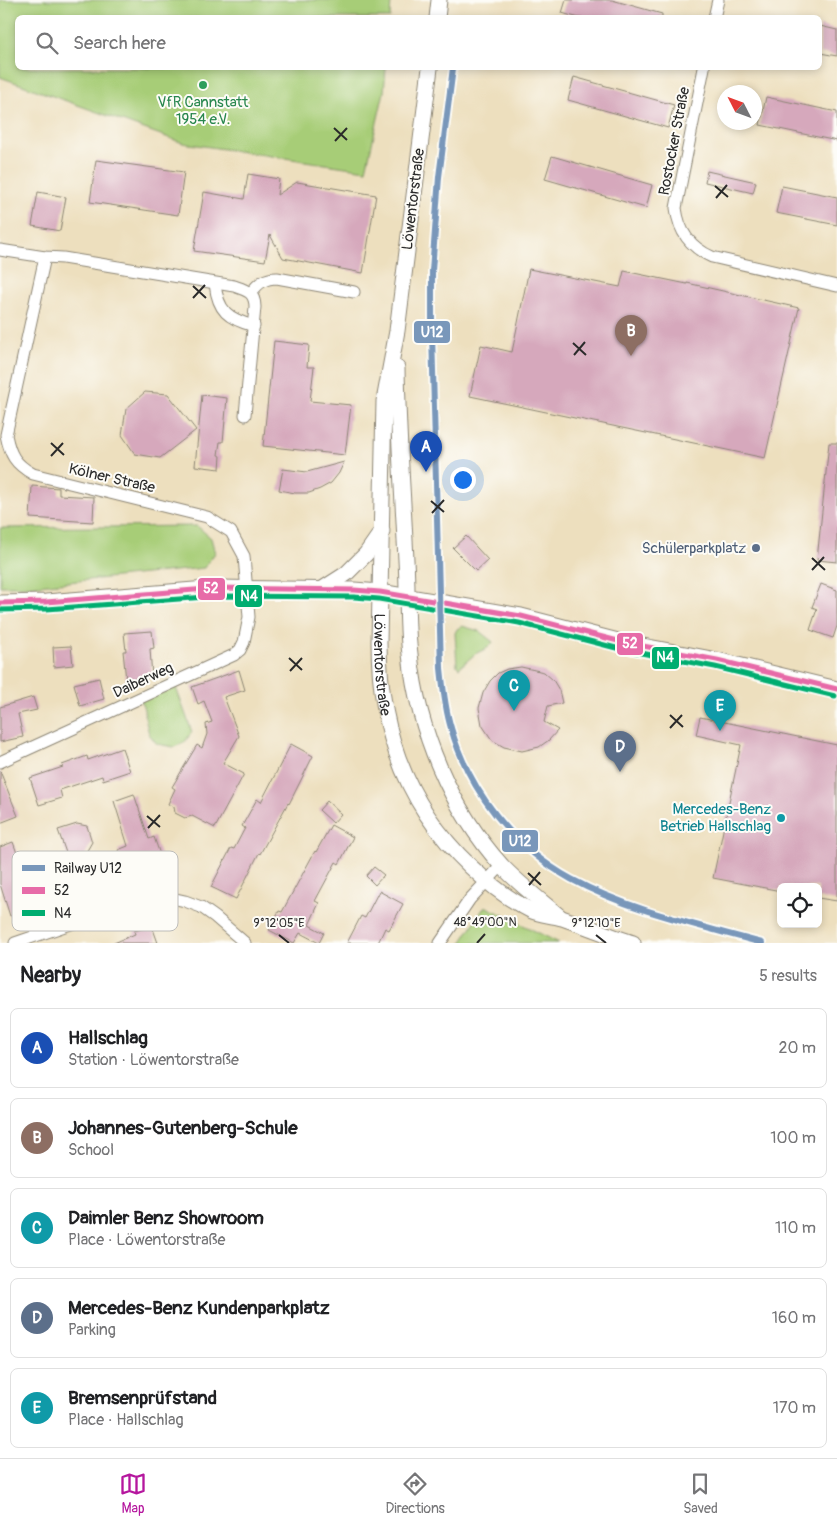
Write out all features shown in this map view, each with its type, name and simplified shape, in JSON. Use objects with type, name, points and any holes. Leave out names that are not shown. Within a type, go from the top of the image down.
[{"type":"main road","points":[[437,15],[439,0]]},
{"type":"main road","name":"Löwentorstraße","points":[[430,70],[397,331],[384,401],[379,671],[384,712],[394,747],[408,782],[432,823],[457,854],[511,899],[534,912],[561,918],[633,943]]},
{"type":"main road","name":"Löwentorstraße","points":[[397,331],[397,403],[407,623],[418,702],[436,760],[465,816],[502,865],[561,918]]},
{"type":"main road","points":[[320,590],[346,574],[366,554],[382,531]]},
{"type":"main road","points":[[0,603],[46,602],[219,588],[380,592],[521,616],[622,642],[717,660],[837,689]]},
{"type":"street","points":[[715,15],[718,0]]},
{"type":"street","name":"Rostocker Straße","points":[[704,70],[676,208],[682,231],[700,251],[712,257],[837,286]]},
{"type":"street","points":[[0,250],[63,258],[234,286],[251,293],[255,301],[254,326],[245,415]]},
{"type":"street","name":"Kölner Straße","points":[[45,257],[6,435],[9,451],[21,467],[33,474],[207,517],[231,532],[244,556],[248,588]]},
{"type":"street","points":[[251,293],[261,282],[268,278],[354,292]]},
{"type":"street","points":[[215,284],[216,296],[220,306],[230,318],[254,326]]},
{"type":"street","name":"Daiberweg","points":[[0,762],[240,650],[244,642],[249,617],[248,588]]},
{"type":"street","points":[[440,943],[470,899],[502,865]]},
{"type":"street","points":[[178,899],[201,907],[216,917],[245,943]]},
{"type":"street","points":[[15,943],[50,931]]},
{"type":"green space","name":"VfR Cannstatt 1954 e.V.","points":[[0,0],[391,0],[390,15],[15,15],[15,70],[386,70],[384,92],[366,170],[183,143],[0,77]]},
{"type":"green space","points":[[197,526],[211,538],[215,553],[204,568],[29,586],[0,586],[0,528]]},
{"type":"green space","points":[[462,626],[479,631],[493,642],[489,647],[475,654],[459,668],[457,666],[455,633]]},
{"type":"green space","points":[[174,682],[192,732],[184,743],[174,747],[157,744],[149,734],[140,698]]},
{"type":"green space","points":[[485,906],[559,943],[461,943]]},
{"type":"building","points":[[566,0],[612,0],[662,15],[569,15],[562,13]]},
{"type":"building","points":[[822,26],[837,30],[837,56],[822,53]]},
{"type":"building","points":[[574,77],[674,105],[668,128],[568,100]]},
{"type":"building","points":[[766,97],[837,112],[837,141],[762,125]]},
{"type":"building","points":[[552,156],[652,185],[646,208],[545,179]]},
{"type":"building","points":[[96,160],[184,172],[178,215],[90,202]]},
{"type":"building","points":[[707,171],[756,182],[753,193],[705,182]]},
{"type":"building","points":[[248,174],[279,179],[277,195],[297,182],[376,195],[363,273],[283,258],[270,235],[265,261],[194,251],[204,192],[244,199]]},
{"type":"building","points":[[782,186],[837,197],[837,225],[776,213]]},
{"type":"building","points":[[38,192],[66,197],[60,231],[32,226]]},
{"type":"building","points":[[529,269],[620,287],[624,271],[799,308],[765,458],[470,396],[481,345],[512,352]]},
{"type":"building","points":[[274,341],[309,345],[307,367],[314,367],[310,401],[351,405],[345,455],[263,446]]},
{"type":"building","points":[[145,392],[168,394],[196,430],[160,458],[135,454],[122,435],[126,409]]},
{"type":"building","points":[[202,395],[227,398],[223,442],[220,442],[218,455],[221,456],[220,469],[195,466]]},
{"type":"building","points":[[829,443],[837,443],[837,562],[817,560]]},
{"type":"building","points":[[344,462],[339,473],[331,483],[320,489],[309,493],[279,490],[283,469],[307,472]]},
{"type":"building","points":[[32,486],[59,488],[59,495],[94,497],[93,522],[30,518]]},
{"type":"building","points":[[466,536],[488,560],[476,571],[453,548]]},
{"type":"building","points":[[821,584],[837,590],[837,626],[833,638],[810,630],[817,609],[812,607]]},
{"type":"building","points":[[152,631],[154,648],[150,649],[152,677],[126,680],[123,651],[126,651],[124,633]]},
{"type":"building","points":[[71,646],[73,665],[54,667],[53,647]]},
{"type":"building","points":[[521,667],[544,672],[553,680],[559,690],[562,703],[548,706],[544,722],[558,730],[539,747],[522,751],[504,747],[492,740],[482,725],[479,708],[483,693],[490,681],[498,673],[507,669]]},
{"type":"building","points":[[239,670],[245,690],[224,697],[239,736],[223,763],[244,774],[215,828],[192,816],[185,818],[175,813],[174,807],[168,804],[175,789],[172,787],[197,745],[202,748],[207,734],[206,724],[212,722],[204,701],[198,704],[192,687]]},
{"type":"building","points":[[99,678],[104,699],[80,706],[74,684]]},
{"type":"building","points":[[33,697],[37,710],[18,714],[23,737],[0,742],[0,707]]},
{"type":"building","name":"Mercedes-Benz Betrieb Hallschlag","points":[[700,717],[837,745],[837,901],[822,899],[822,883],[777,883],[777,890],[713,878],[741,745],[696,735]]},
{"type":"building","points":[[291,744],[313,756],[289,804],[259,853],[236,899],[211,887],[231,848],[234,849],[245,828],[242,826],[257,799],[261,802]]},
{"type":"building","points":[[122,748],[130,771],[103,780],[102,776],[60,790],[62,798],[39,805],[30,778],[63,767],[62,765],[87,756],[88,760]]},
{"type":"building","points":[[0,771],[18,816],[0,823]]},
{"type":"building","points":[[134,794],[149,839],[154,837],[159,851],[118,851],[128,846],[114,801]]},
{"type":"building","points":[[327,801],[341,814],[333,823],[319,810]]},
{"type":"building","points":[[77,824],[87,826],[92,842],[87,851],[65,851],[58,830]]},
{"type":"building","points":[[331,825],[353,837],[339,864],[336,862],[315,901],[319,903],[309,925],[324,933],[319,943],[300,933],[294,943],[269,930],[279,911],[282,912]]},
{"type":"building","points":[[13,842],[16,851],[12,851],[12,915],[10,916],[0,884],[0,847]]},
{"type":"building","points":[[374,867],[384,875],[375,885],[366,876]]},
{"type":"building","points":[[379,891],[403,904],[389,930],[385,928],[378,943],[347,943],[361,916],[365,918]]},
{"type":"building","points":[[134,931],[154,931],[158,943],[114,943],[135,934]]},
{"type":"rail line","name":"U12","points":[[453,70],[439,177],[432,271],[432,333],[441,668],[447,713],[459,751],[469,774],[496,815],[512,834],[550,866],[594,890],[640,909],[762,943]]},
{"type":"transit line","name":"52","points":[[0,603],[46,602],[219,588],[380,592],[521,616],[622,642],[717,660],[837,689]]},
{"type":"transit line","name":"N4","points":[[0,610],[47,609],[219,596],[354,597],[379,599],[519,623],[620,649],[715,667],[835,696]]},
{"type":"place","name":"VfR Cannstatt 1954 e.V.","points":[[203,85]]},
{"type":"place","name":"Johannes-Gutenberg-Schule","points":[[631,356]]},
{"type":"place","name":"Hallschlag","points":[[426,472]]},
{"type":"place","name":"Schülerparkplatz","points":[[756,548]]},
{"type":"place","name":"Daimler Benz Showroom","points":[[514,711]]},
{"type":"place","name":"Bremsenprüfstand","points":[[720,731]]},
{"type":"place","name":"Mercedes-Benz Kundenparkplatz","points":[[620,772]]},
{"type":"place","name":"Mercedes-Benz Betrieb Hallschlag","points":[[781,818]]}]
